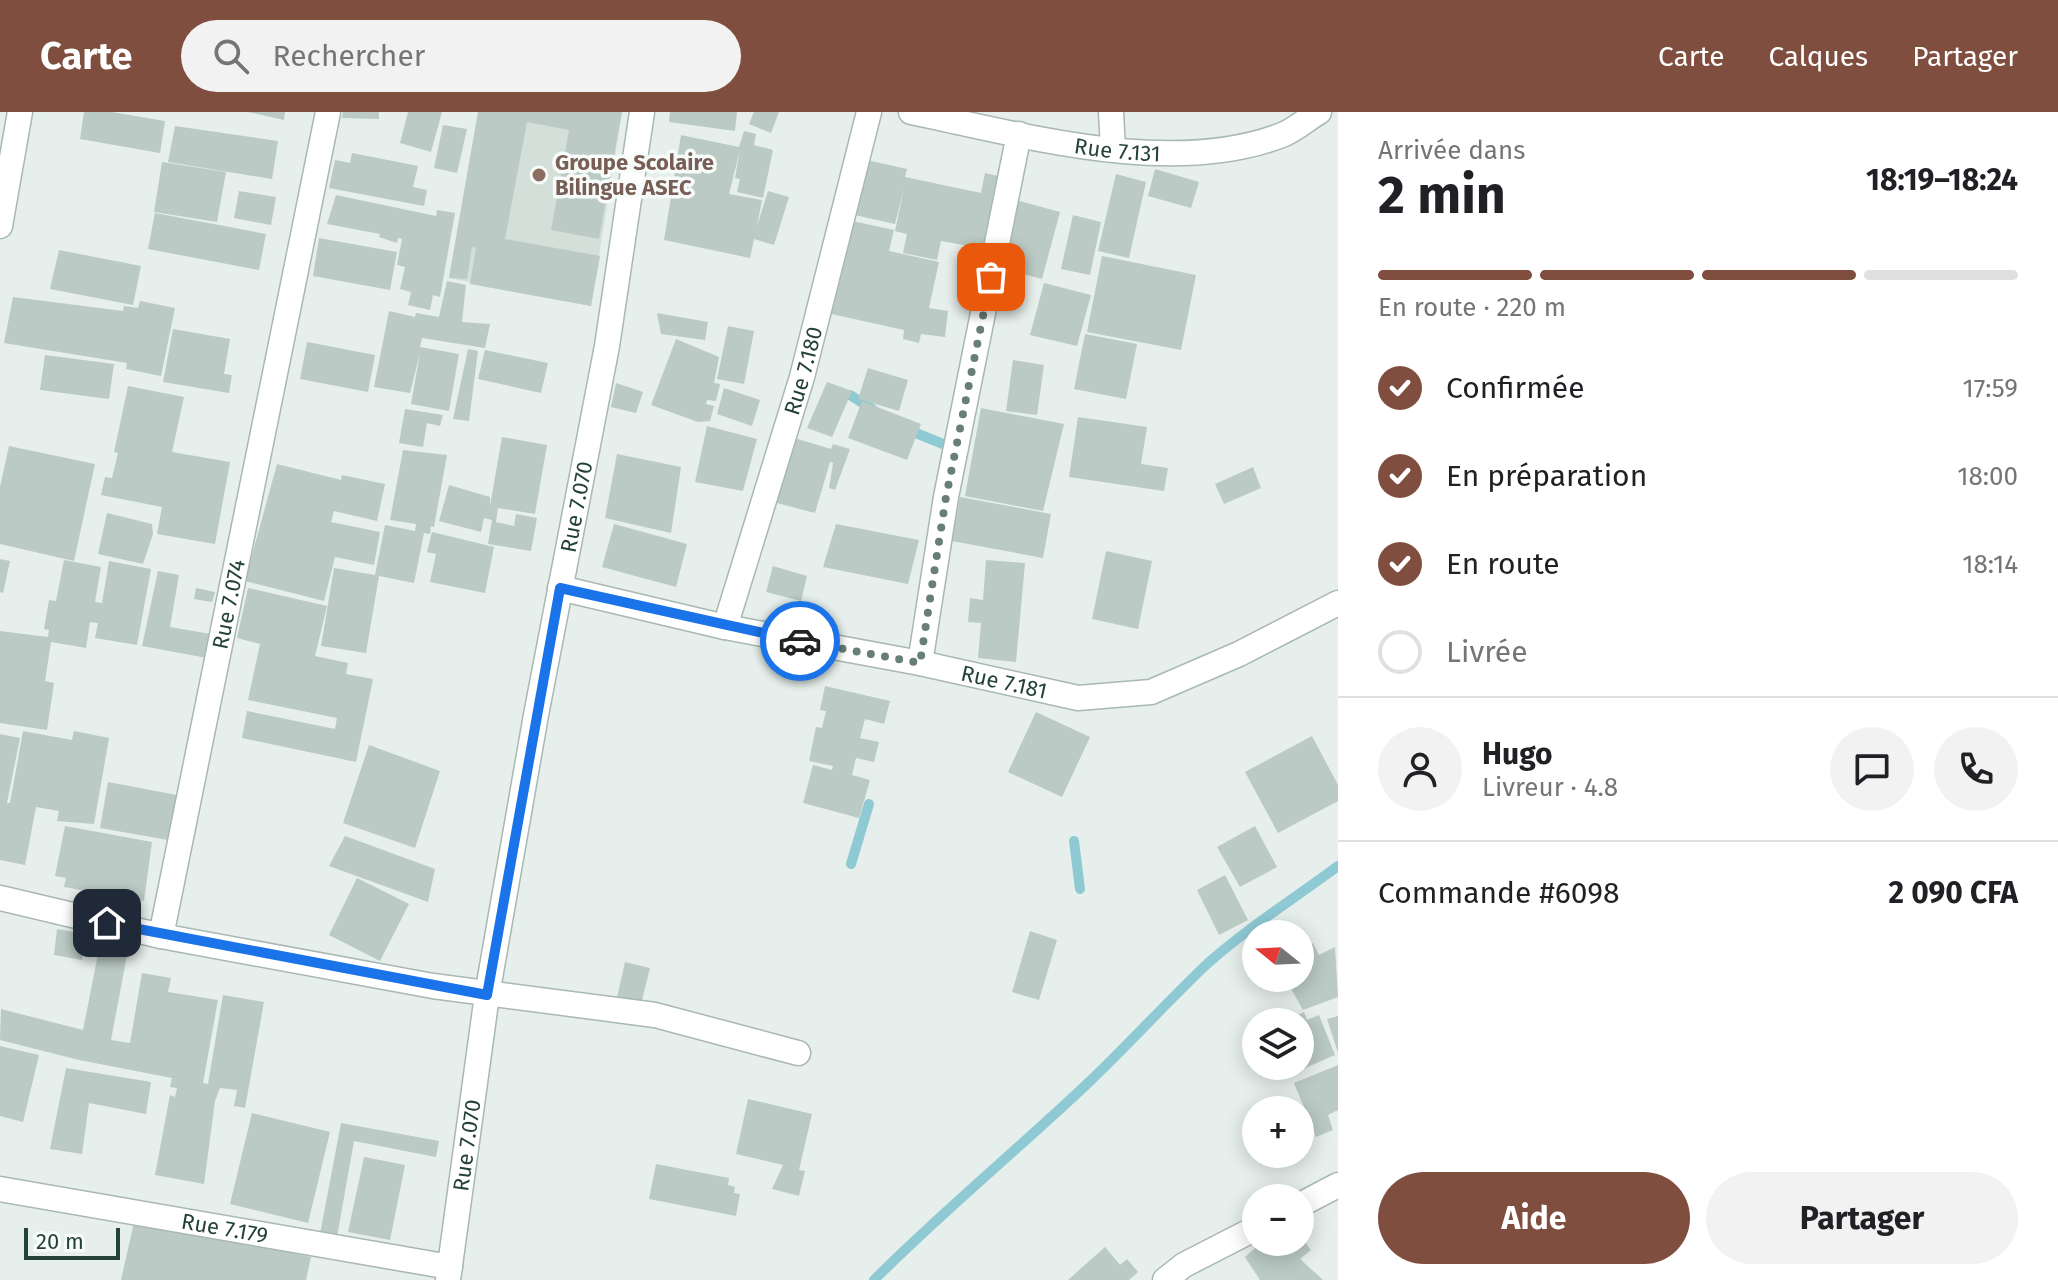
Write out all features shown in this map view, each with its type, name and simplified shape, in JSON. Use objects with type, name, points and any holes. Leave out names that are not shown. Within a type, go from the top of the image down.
[{"type":"street","points":[[0,226],[20,112]]},
{"type":"street","name":"Rue 7.074","points":[[161,936],[328,112]]},
{"type":"street","name":"Rue 7.070","points":[[449,1274],[487,995],[607,346],[642,112]]},
{"type":"street","name":"Rue 7.180","points":[[725,627],[802,377],[869,112]]},
{"type":"street","name":"Rue 7.131","points":[[911,112],[1113,149],[1169,153],[1222,148],[1283,135],[1319,112]]},
{"type":"street","points":[[1111,112],[1113,149]]},
{"type":"street","points":[[920,663],[946,497],[1019,134]]},
{"type":"street","name":"Rue 7.181","points":[[560,588],[725,627],[920,663],[1078,698],[1151,692],[1239,654],[1338,603]]},
{"type":"street","points":[[0,898],[161,936],[487,995],[655,1015],[798,1053]]},
{"type":"street","points":[[1314,1198],[1338,1185]]},
{"type":"street","name":"Rue 7.179","points":[[0,1189],[449,1274]]},
{"type":"street","points":[[1165,1280],[1184,1265],[1242,1235]]},
{"type":"shaded area","name":"Groupe Scolaire Bilingue ASEC","points":[[478,112],[622,112],[591,306],[449,278]]},
{"type":"building","points":[[84,112],[112,112],[165,121],[160,153],[80,139]]},
{"type":"building","points":[[248,112],[285,112],[284,120]]},
{"type":"building","points":[[343,112],[379,112],[379,119],[342,118]]},
{"type":"building","points":[[408,112],[442,112],[431,152],[400,143]]},
{"type":"building","name":"Groupe Scolaire Bilingue ASEC","points":[[478,112],[622,112],[599,239],[551,230],[569,130],[527,122],[505,239],[600,256],[591,306],[470,284],[476,248],[472,247],[467,279],[449,278]]},
{"type":"building","points":[[670,112],[737,112],[735,131],[669,122]]},
{"type":"building","points":[[754,112],[779,112],[771,133],[749,124]]},
{"type":"building","points":[[443,125],[467,129],[457,173],[434,168]]},
{"type":"building","points":[[175,126],[278,141],[272,179],[168,162]]},
{"type":"building","points":[[744,131],[756,134],[754,145],[773,150],[763,198],[737,192],[740,179],[735,178],[740,150],[729,194],[762,200],[757,226],[768,191],[789,197],[774,245],[754,239],[750,258],[664,240],[681,135],[739,147]]},
{"type":"building","points":[[352,153],[418,166],[413,187],[427,190],[424,206],[329,188],[335,160],[350,163]]},
{"type":"building","points":[[862,159],[907,169],[905,177],[981,193],[985,173],[1006,178],[991,250],[941,241],[937,260],[903,253],[907,234],[895,231],[904,188],[895,224],[850,214]]},
{"type":"building","points":[[162,162],[226,172],[217,222],[154,212]]},
{"type":"building","points":[[1155,169],[1199,182],[1191,208],[1148,196]]},
{"type":"building","points":[[1116,174],[1146,182],[1129,258],[1098,251]]},
{"type":"building","points":[[239,191],[276,197],[271,225],[234,218]]},
{"type":"building","points":[[336,195],[436,216],[437,210],[455,213],[440,297],[433,295],[430,310],[408,305],[411,292],[400,289],[405,267],[397,265],[402,239],[398,238],[397,243],[379,237],[380,234],[327,224]]},
{"type":"building","points":[[1012,199],[1060,212],[1042,279],[993,266]]},
{"type":"building","points":[[155,213],[266,234],[259,270],[148,249]]},
{"type":"building","points":[[1073,215],[1101,222],[1090,275],[1061,269]]},
{"type":"building","points":[[848,220],[894,230],[889,251],[939,262],[929,308],[948,311],[945,337],[921,334],[919,343],[903,339],[904,330],[827,313]]},
{"type":"building","points":[[319,238],[397,252],[390,290],[313,276]]},
{"type":"building","points":[[59,250],[141,266],[133,305],[50,289]]},
{"type":"building","points":[[1102,256],[1196,275],[1181,350],[1087,332]]},
{"type":"building","points":[[447,281],[466,285],[462,322],[490,324],[485,348],[422,338],[420,347],[459,354],[449,411],[411,404],[420,353],[410,393],[374,387],[389,311],[415,317],[416,313],[439,317]]},
{"type":"building","points":[[1044,283],[1091,295],[1077,346],[1030,335]]},
{"type":"building","points":[[13,297],[123,311],[124,306],[138,308],[140,301],[175,308],[161,376],[126,369],[127,363],[4,343]]},
{"type":"building","points":[[657,313],[708,322],[705,340],[661,334]]},
{"type":"building","points":[[728,326],[754,331],[744,384],[717,379]]},
{"type":"building","points":[[173,329],[230,339],[224,374],[232,375],[229,393],[163,382]]},
{"type":"building","points":[[1085,334],[1137,344],[1126,399],[1074,389]]},
{"type":"building","points":[[676,339],[719,357],[714,383],[720,384],[716,401],[707,400],[706,404],[714,406],[710,421],[698,422],[651,405]]},
{"type":"building","points":[[307,342],[375,355],[368,392],[300,379]]},
{"type":"building","points":[[468,349],[478,351],[469,421],[453,419]]},
{"type":"building","points":[[485,350],[548,363],[541,393],[478,379]]},
{"type":"building","points":[[45,355],[114,364],[109,399],[40,390]]},
{"type":"building","points":[[1013,360],[1044,365],[1037,415],[1006,411]]},
{"type":"building","points":[[868,368],[908,380],[899,411],[858,399]]},
{"type":"building","points":[[827,382],[852,391],[832,437],[807,428]]},
{"type":"building","points":[[616,383],[643,392],[636,413],[611,407]]},
{"type":"building","points":[[128,386],[184,397],[172,452],[230,462],[215,544],[157,534],[162,507],[101,495],[105,477],[112,478],[118,453],[114,452]]},
{"type":"building","points":[[724,388],[760,400],[752,426],[717,414]]},
{"type":"building","points":[[862,401],[921,424],[907,460],[848,438]]},
{"type":"building","points":[[981,408],[1064,424],[1043,511],[965,496]]},
{"type":"building","points":[[405,409],[443,415],[440,426],[427,423],[423,447],[399,443]]},
{"type":"building","points":[[1078,417],[1147,427],[1141,464],[1168,468],[1164,491],[1069,477]]},
{"type":"building","points":[[707,426],[757,439],[743,491],[695,482]]},
{"type":"building","points":[[502,437],[547,445],[535,514],[498,508],[496,522],[514,526],[516,514],[537,518],[531,551],[488,544],[492,520],[484,518],[481,532],[439,521],[449,485],[490,497],[490,506]]},
{"type":"building","points":[[791,437],[831,449],[833,444],[850,449],[835,490],[829,488],[833,463],[830,462],[815,513],[773,502]]},
{"type":"building","points":[[9,446],[95,464],[74,561],[0,544],[0,487]]},
{"type":"building","points":[[403,450],[447,455],[434,527],[431,526],[430,534],[424,533],[414,583],[379,576],[366,653],[321,646],[334,568],[375,575],[385,525],[415,531],[416,524],[390,520]]},
{"type":"building","points":[[617,454],[681,467],[671,533],[605,518]]},
{"type":"building","points":[[277,464],[341,480],[342,475],[385,484],[377,521],[334,511],[331,522],[380,532],[374,565],[335,557],[324,601],[245,581]]},
{"type":"building","points":[[1253,467],[1261,488],[1224,504],[1215,484]]},
{"type":"building","points":[[960,497],[1051,514],[1043,558],[952,541]]},
{"type":"building","points":[[107,513],[152,524],[153,534],[143,564],[98,554]]},
{"type":"building","points":[[614,524],[687,544],[676,587],[602,567]]},
{"type":"building","points":[[836,524],[919,540],[908,584],[823,567]]},
{"type":"building","points":[[432,532],[494,547],[485,593],[430,582],[436,554],[427,552]]},
{"type":"building","points":[[1106,551],[1152,561],[1138,629],[1092,619]]},
{"type":"building","points":[[0,559],[10,561],[3,593],[0,592]]},
{"type":"building","points":[[64,560],[101,567],[95,602],[102,603],[109,561],[151,569],[137,645],[95,638],[98,623],[90,622],[86,648],[51,642],[45,681],[54,683],[47,730],[0,723],[0,631],[48,637],[49,630],[44,629],[49,600],[56,601]]},
{"type":"building","points":[[986,560],[1025,563],[1016,662],[978,658],[981,623],[968,622],[970,598],[983,600]]},
{"type":"building","points":[[773,566],[807,576],[801,601],[766,592]]},
{"type":"building","points":[[158,571],[179,575],[170,627],[211,634],[207,658],[142,646]]},
{"type":"building","points":[[196,588],[215,592],[212,602],[194,599]]},
{"type":"building","points":[[248,588],[327,606],[315,656],[348,663],[346,674],[373,679],[356,762],[242,738],[247,711],[335,729],[337,718],[248,700],[260,644],[237,638]]},
{"type":"building","points":[[825,686],[890,701],[884,724],[865,719],[860,738],[879,742],[874,762],[856,758],[852,775],[870,780],[859,818],[803,803],[813,765],[832,770],[833,766],[809,761],[816,727],[822,728],[826,711],[820,710]]},
{"type":"building","points":[[1036,712],[1090,737],[1062,797],[1008,772]]},
{"type":"building","points":[[23,731],[72,740],[74,731],[109,738],[94,824],[57,821],[59,811],[36,807],[25,865],[0,860],[0,734],[20,738],[7,803],[10,803]]},
{"type":"building","points":[[1312,736],[1338,785],[1338,801],[1278,833],[1245,772]]},
{"type":"building","points":[[369,745],[440,771],[415,848],[343,823]]},
{"type":"building","points":[[108,782],[177,795],[168,840],[100,828]]},
{"type":"building","points":[[65,826],[152,842],[144,901],[64,887],[66,878],[55,876]]},
{"type":"building","points":[[1255,826],[1277,867],[1240,887],[1217,847]]},
{"type":"building","points":[[345,836],[435,869],[428,902],[329,866]]},
{"type":"building","points":[[1225,875],[1248,920],[1242,920],[1242,923],[1219,935],[1197,890]]},
{"type":"building","points":[[357,878],[409,904],[380,961],[329,935]]},
{"type":"building","points":[[57,929],[86,934],[82,960],[54,955]]},
{"type":"building","points":[[1030,931],[1057,940],[1039,1000],[1012,992]]},
{"type":"building","points":[[1314,945],[1319,955],[1335,947],[1338,997],[1302,1008],[1293,992],[1314,992]]},
{"type":"building","points":[[99,949],[127,955],[111,1040],[130,1043],[142,973],[171,978],[168,992],[218,1000],[203,1083],[208,1084],[223,995],[264,1002],[245,1108],[234,1106],[237,1090],[220,1088],[215,1101],[204,1184],[155,1175],[170,1095],[175,1097],[177,1088],[170,1087],[172,1078],[79,1060],[0,1040],[1,1009],[83,1030]]},
{"type":"building","points":[[625,962],[650,968],[641,1004],[617,998]]},
{"type":"building","points":[[1319,1015],[1335,1055],[1314,1064],[1314,1017]]},
{"type":"building","points":[[1338,1016],[1338,1053],[1327,1019]]},
{"type":"building","points":[[0,1046],[39,1055],[23,1122],[0,1116]]},
{"type":"building","points":[[1338,1065],[1338,1110],[1328,1115],[1333,1130],[1316,1137],[1314,1096],[1299,1096],[1294,1083],[1314,1080],[1314,1075]]},
{"type":"building","points":[[66,1068],[151,1082],[146,1114],[89,1103],[82,1154],[50,1149]]},
{"type":"building","points":[[748,1099],[812,1114],[799,1170],[805,1171],[799,1196],[772,1189],[783,1165],[736,1154]]},
{"type":"building","points":[[252,1113],[330,1132],[308,1223],[230,1204]]},
{"type":"building","points":[[341,1123],[439,1141],[436,1157],[354,1141],[337,1237],[320,1234]]},
{"type":"building","points":[[364,1157],[405,1165],[390,1240],[348,1232]]},
{"type":"building","points":[[656,1164],[729,1178],[728,1185],[735,1187],[734,1193],[740,1194],[736,1216],[649,1199]]},
{"type":"building","points":[[135,1218],[311,1257],[306,1280],[121,1280]]},
{"type":"building","points":[[1105,1247],[1120,1265],[1127,1259],[1138,1272],[1129,1280],[1068,1280]]},
{"type":"building","points":[[1304,1256],[1300,1259],[1323,1280],[1260,1280],[1245,1257]]},
{"type":"waterway","points":[[850,395],[872,409]]},
{"type":"waterway","points":[[906,429],[943,444]]},
{"type":"waterway","points":[[851,864],[869,804]]},
{"type":"waterway","points":[[1074,841],[1080,889]]},
{"type":"waterway","points":[[874,1280],[1087,1084],[1207,964],[1338,866]]},
{"type":"way so far","points":[[800,641],[920,663],[946,497],[991,277]]},
{"type":"place","name":"Groupe Scolaire Bilingue ASEC","points":[[539,175]]},
{"type":"route","points":[[107,923],[161,936],[487,995],[560,588],[725,627],[800,641]]}]
